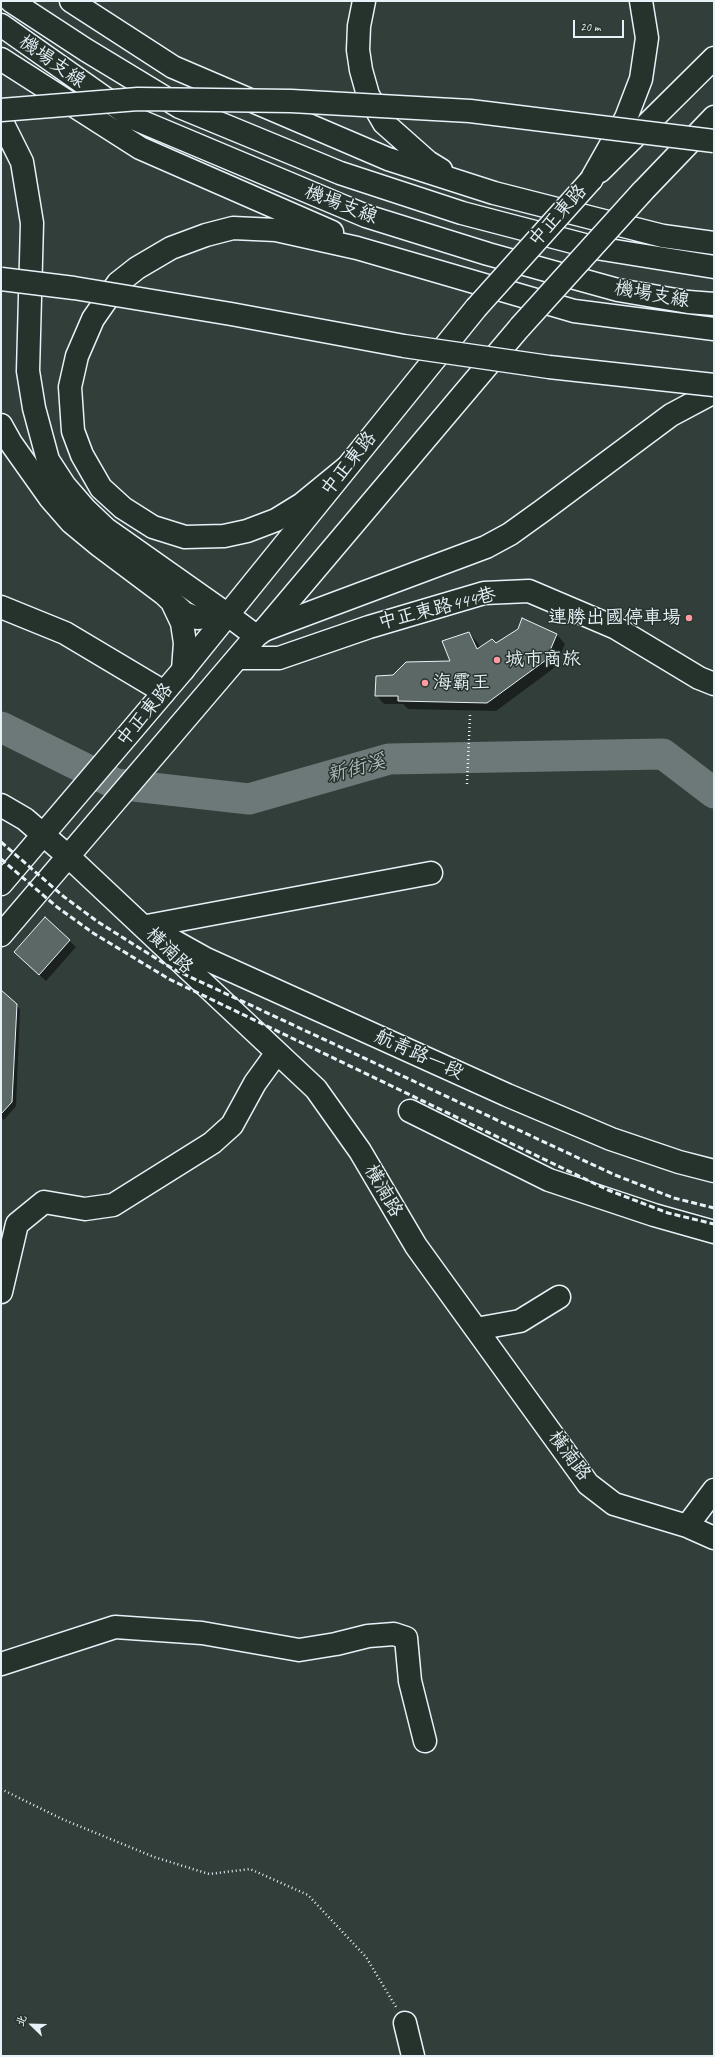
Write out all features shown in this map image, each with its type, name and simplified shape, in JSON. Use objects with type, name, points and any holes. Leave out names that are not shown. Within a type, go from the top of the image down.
[{"type":"main road","name":"機場支線","points":[[11,1],[86,50],[180,107],[340,173],[462,213],[596,248],[714,267]]},
{"type":"main road","points":[[70,1],[173,67],[388,160],[466,185],[663,236],[714,243]]},
{"type":"main road","points":[[364,1],[359,26],[358,50],[360,70],[368,95],[384,123],[402,140],[428,162],[466,185]]},
{"type":"main road","points":[[591,180],[626,118],[641,79],[646,38],[641,1]]},
{"type":"main road","name":"機場支線","points":[[1,26],[133,118],[366,216],[488,254],[618,290],[688,302],[714,304]]},
{"type":"main road","name":"中正東路","points":[[1,884],[183,670],[476,308],[591,180],[714,58]]},
{"type":"main road","points":[[1,59],[140,148],[294,216],[404,262]]},
{"type":"main road","points":[[1,110],[138,99],[291,101],[470,112],[714,142]]},
{"type":"main road","name":"中正東路","points":[[1,935],[520,327],[642,192],[714,118]]},
{"type":"main road","points":[[1,120],[22,162],[32,223],[28,371],[34,408],[48,460],[65,486],[106,529],[228,615],[260,633],[486,547],[510,534],[672,415],[714,392]]},
{"type":"main road","points":[[346,468],[302,504],[276,520],[247,531],[224,536],[185,537],[153,527],[122,508],[102,488],[82,455],[73,431],[70,387],[77,356],[92,319],[118,283],[137,268],[171,248],[206,235],[233,228],[276,230],[357,248],[574,311],[714,329]]},
{"type":"main road","points":[[1,279],[82,289],[404,346],[549,367],[714,385]]},
{"type":"main road","points":[[1,425],[11,443],[50,498],[72,522],[100,546],[164,594],[184,613],[197,618],[228,615]]},
{"type":"main road","name":"中正東路444巷","points":[[238,658],[279,658],[369,627],[484,593],[529,591],[616,628],[700,678],[714,684]]},
{"type":"main road","points":[[173,604],[182,623],[185,643],[183,670]]},
{"type":"main road","points":[[1,607],[65,633],[164,692]]},
{"type":"main road","name":"橫湳路","points":[[1,805],[25,819],[69,857],[140,922],[276,1054],[316,1089],[360,1151],[416,1246],[588,1484],[614,1504],[687,1526],[714,1538]]},
{"type":"main road","points":[[140,922],[430,873]]},
{"type":"main road","name":"航青路一段","points":[[140,922],[206,959],[507,1095],[611,1139],[679,1162],[714,1171]]},
{"type":"main road","points":[[1,1292],[17,1224],[44,1202],[85,1209],[112,1205],[212,1143],[232,1125],[254,1083],[276,1054]]},
{"type":"main road","points":[[410,1111],[549,1180],[654,1215],[714,1232]]},
{"type":"main road","points":[[476,1329],[520,1321],[559,1297]]},
{"type":"main road","points":[[687,1526],[714,1490]]},
{"type":"main road","points":[[1,1664],[115,1626],[202,1633],[299,1650],[336,1644],[368,1636],[394,1634],[406,1638],[410,1681],[425,1742]]},
{"type":"main road","points":[[405,2023],[413,2056]]},
{"type":"path","points":[[467,784],[470,715]]},
{"type":"path","points":[[1,1789],[62,1819],[154,1857],[209,1874],[250,1868],[308,1895],[366,1957],[405,2023]]},
{"type":"building","name":"城市商旅","points":[[522,618],[557,634],[546,660],[487,703],[398,701],[398,696],[375,696],[376,676],[393,675],[406,662],[450,661],[442,641],[469,632],[477,649],[492,639],[496,643],[518,629]]},
{"type":"building","points":[[45,917],[70,940],[39,975],[14,952]]},
{"type":"building","points":[[1,990],[17,1004],[12,1102],[1,1114]]},
{"type":"waterway","name":"新街溪","points":[[1,727],[116,784],[249,799],[389,759],[663,754],[714,793]]},
{"type":"railway","points":[[1,842],[63,896],[98,922],[173,969],[615,1175],[674,1198],[714,1208]]},
{"type":"railway","points":[[1,859],[57,907],[93,933],[169,979],[608,1190],[668,1213],[714,1224]]},
{"type":"place","name":"連勝出國停車場","points":[[689,618]]},
{"type":"place","name":"城市商旅","points":[[497,660]]},
{"type":"place","name":"海霸王","points":[[425,683]]}]
